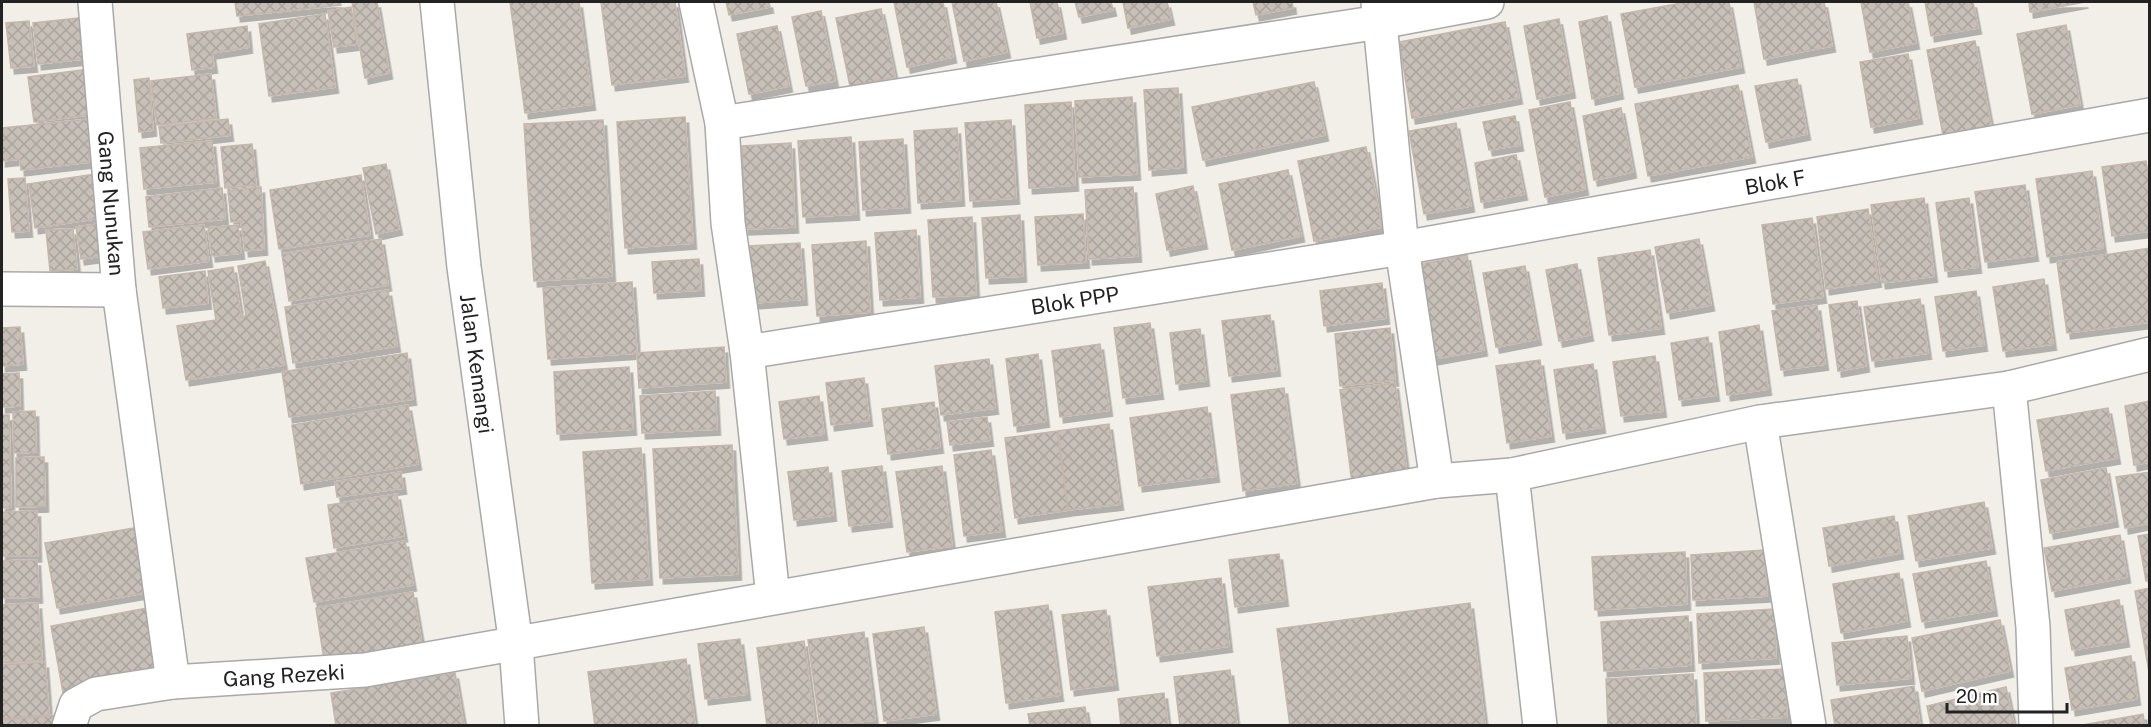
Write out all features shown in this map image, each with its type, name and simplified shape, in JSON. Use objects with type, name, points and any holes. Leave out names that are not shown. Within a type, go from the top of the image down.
[{"type":"street","name":"Gang Nunukan","points":[[2,289],[119,290],[94,2]]},
{"type":"street","name":"Jalan Kemangi","points":[[437,2],[464,267],[516,645],[522,726]]},
{"type":"street","points":[[696,2],[722,123],[728,223],[747,352],[773,597]]},
{"type":"street","points":[[722,123],[1379,12],[1487,2]]},
{"type":"street","points":[[1379,12],[1402,248],[1437,481]]},
{"type":"street","name":"Blok F","points":[[1402,248],[2150,115]]},
{"type":"street","name":"Blok PPP","points":[[747,352],[1402,248]]},
{"type":"street","points":[[119,290],[173,682]]},
{"type":"street","name":"Gang Rezeki","points":[[69,726],[76,705],[96,694],[173,682],[365,670],[1437,481],[1512,475],[1760,422],[2009,388],[2150,354]]},
{"type":"street","points":[[2009,388],[2033,627],[2036,726]]},
{"type":"street","points":[[1760,422],[1809,726]]},
{"type":"street","points":[[1512,475],[1540,726]]},
{"type":"building","points":[[235,2],[340,2],[341,5],[237,16]]},
{"type":"building","points":[[352,2],[377,2],[389,73],[365,78]]},
{"type":"building","points":[[510,2],[579,2],[592,104],[525,113]]},
{"type":"building","points":[[601,2],[675,2],[685,76],[612,85]]},
{"type":"building","points":[[726,2],[769,2],[770,7],[729,15]]},
{"type":"building","points":[[894,2],[943,2],[953,57],[907,67]]},
{"type":"building","points":[[952,2],[996,2],[1007,52],[964,61]]},
{"type":"building","points":[[1030,2],[1057,2],[1063,33],[1037,38]]},
{"type":"building","points":[[1075,2],[1111,2],[1113,10],[1079,17]]},
{"type":"building","points":[[1123,2],[1167,2],[1171,19],[1128,28]]},
{"type":"building","points":[[1253,2],[1292,2],[1293,8],[1256,15]]},
{"type":"building","points":[[1687,2],[1729,2],[1741,67],[1635,87],[1621,14]]},
{"type":"building","points":[[1754,2],[1824,2],[1832,46],[1764,59]]},
{"type":"building","points":[[1861,2],[1908,2],[1916,43],[1870,52]]},
{"type":"building","points":[[1925,2],[1973,2],[1978,28],[1931,36]]},
{"type":"building","points":[[2029,2],[2085,2],[2030,12]]},
{"type":"building","points":[[351,7],[357,44],[334,47],[328,11]]},
{"type":"building","points":[[881,9],[895,77],[850,86],[836,18]]},
{"type":"building","points":[[821,11],[835,81],[806,86],[792,17]]},
{"type":"building","points":[[325,14],[335,87],[269,96],[259,24]]},
{"type":"building","points":[[1607,16],[1620,93],[1592,99],[1579,22]]},
{"type":"building","points":[[87,17],[92,58],[38,64],[33,23]]},
{"type":"building","points":[[1559,19],[1572,92],[1537,99],[1524,26]]},
{"type":"building","points":[[29,21],[34,66],[11,68],[6,23]]},
{"type":"building","points":[[1505,22],[1519,98],[1412,118],[1399,42]]},
{"type":"building","points":[[2066,25],[2080,105],[2032,114],[2017,34]]},
{"type":"building","points":[[247,26],[249,47],[212,53],[214,67],[192,70],[187,34]]},
{"type":"building","points":[[777,26],[789,86],[749,94],[737,34]]},
{"type":"building","points":[[1975,41],[1991,126],[1943,135],[1927,50]]},
{"type":"building","points":[[1908,54],[1919,118],[1871,127],[1860,62]]},
{"type":"building","points":[[89,69],[95,114],[34,122],[28,77]]},
{"type":"building","points":[[211,74],[216,118],[157,125],[151,81]]},
{"type":"building","points":[[149,78],[153,130],[139,132],[134,80]]},
{"type":"building","points":[[1797,79],[1807,134],[1766,142],[1755,86]]},
{"type":"building","points":[[1314,82],[1325,135],[1203,160],[1192,107]]},
{"type":"building","points":[[1738,85],[1752,157],[1648,176],[1635,104]]},
{"type":"building","points":[[1178,88],[1183,167],[1149,170],[1144,90]]},
{"type":"building","points":[[1132,97],[1137,174],[1079,177],[1075,101]]},
{"type":"building","points":[[1071,102],[1075,185],[1029,188],[1025,105]]},
{"type":"building","points":[[1570,102],[1585,189],[1545,197],[1529,110]]},
{"type":"building","points":[[1621,108],[1633,172],[1594,180],[1583,116]]},
{"type":"building","points":[[1515,116],[1520,145],[1489,150],[1483,122]]},
{"type":"building","points":[[685,117],[693,243],[625,248],[617,122]]},
{"type":"building","points":[[91,119],[94,151],[89,152],[89,162],[21,170],[20,159],[2,161],[2,128]]},
{"type":"building","points":[[228,119],[230,135],[161,143],[159,127]]},
{"type":"building","points":[[603,120],[612,276],[534,281],[524,124]]},
{"type":"building","points":[[1011,120],[1016,198],[970,201],[965,123]]},
{"type":"building","points":[[1456,123],[1471,206],[1424,214],[1409,131]]},
{"type":"building","points":[[957,128],[961,200],[918,203],[914,131]]},
{"type":"building","points":[[851,137],[856,214],[803,217],[798,141]]},
{"type":"building","points":[[903,139],[907,207],[863,210],[859,142]]},
{"type":"building","points":[[212,141],[216,182],[144,189],[140,148]]},
{"type":"building","points":[[791,143],[795,227],[745,229],[742,146]]},
{"type":"building","points":[[252,144],[256,185],[225,188],[221,147]]},
{"type":"building","points":[[1366,147],[1382,227],[1314,241],[1298,161]]},
{"type":"building","points":[[1516,155],[1524,194],[1481,202],[1475,163]]},
{"type":"building","points":[[2146,161],[2150,188],[2150,231],[2112,236],[2102,167]]},
{"type":"building","points":[[386,164],[399,229],[376,234],[363,168]]},
{"type":"building","points":[[1288,170],[1301,236],[1232,250],[1219,184]]},
{"type":"building","points":[[2092,171],[2103,248],[2047,257],[2036,179]]},
{"type":"building","points":[[95,174],[100,218],[35,228],[29,184]]},
{"type":"building","points":[[361,175],[370,235],[279,249],[270,190]]},
{"type":"building","points":[[25,178],[29,231],[12,232],[8,179]]},
{"type":"building","points":[[2025,185],[2035,255],[1985,262],[1975,192]]},
{"type":"building","points":[[1193,186],[1204,243],[1167,250],[1156,194]]},
{"type":"building","points":[[261,187],[264,249],[245,251],[241,221],[231,222],[228,191]]},
{"type":"building","points":[[1133,187],[1138,256],[1089,259],[1085,190]]},
{"type":"building","points":[[222,188],[225,219],[149,227],[146,197]]},
{"type":"building","points":[[1924,198],[1934,276],[1882,283],[1871,205]]},
{"type":"building","points":[[1969,198],[1978,267],[1945,271],[1936,203]]},
{"type":"building","points":[[1868,209],[1878,281],[1826,289],[1817,217]]},
{"type":"building","points":[[1083,214],[1086,262],[1038,265],[1035,217]]},
{"type":"building","points":[[1020,215],[1023,276],[986,278],[982,218]]},
{"type":"building","points":[[972,217],[976,295],[933,297],[928,220]]},
{"type":"building","points":[[1812,218],[1823,297],[1773,304],[1762,225]]},
{"type":"building","points":[[107,223],[110,255],[81,259],[76,227]]},
{"type":"building","points":[[204,225],[209,261],[148,269],[143,232]]},
{"type":"building","points":[[238,225],[241,253],[212,256],[208,228]]},
{"type":"building","points":[[73,229],[77,269],[50,271],[46,230]]},
{"type":"building","points":[[916,230],[920,297],[880,300],[875,233]]},
{"type":"building","points":[[381,239],[388,285],[289,301],[282,254]]},
{"type":"building","points":[[1699,239],[1711,305],[1667,313],[1655,247]]},
{"type":"building","points":[[866,241],[870,312],[817,316],[812,245]]},
{"type":"building","points":[[800,243],[804,299],[753,303],[749,246]]},
{"type":"building","points":[[2150,248],[2150,322],[2067,333],[2057,262]]},
{"type":"building","points":[[1650,250],[1661,328],[1609,335],[1598,258]]},
{"type":"building","points":[[1467,255],[1484,350],[1434,359],[1416,265]]},
{"type":"building","points":[[699,259],[701,290],[654,293],[652,262]]},
{"type":"building","points":[[265,261],[284,365],[186,380],[177,326],[216,320],[208,271],[233,267],[241,317],[246,316],[238,266]]},
{"type":"building","points":[[1577,264],[1590,335],[1559,341],[1546,270]]},
{"type":"building","points":[[1525,266],[1538,339],[1496,347],[1483,273]]},
{"type":"building","points":[[205,271],[208,303],[163,308],[159,277]]},
{"type":"building","points":[[2044,279],[2053,344],[2003,351],[1993,287]]},
{"type":"building","points":[[632,282],[637,353],[548,359],[543,288]]},
{"type":"building","points":[[1382,283],[1386,318],[1324,326],[1320,291]]},
{"type":"building","points":[[388,290],[397,346],[293,363],[285,307]]},
{"type":"building","points":[[1976,291],[1984,345],[1943,351],[1935,297]]},
{"type":"building","points":[[1920,299],[1928,353],[1872,361],[1864,307]]},
{"type":"building","points":[[1857,301],[1866,366],[1838,371],[1829,305]]},
{"type":"building","points":[[1817,305],[1825,364],[1781,370],[1772,311]]},
{"type":"building","points":[[1270,315],[1277,370],[1229,376],[1222,321]]},
{"type":"building","points":[[1150,323],[1160,393],[1123,398],[1114,328]]},
{"type":"building","points":[[1759,325],[1768,389],[1727,395],[1719,332]]},
{"type":"building","points":[[20,327],[23,364],[2,366],[2,328]]},
{"type":"building","points":[[1390,328],[1395,380],[1340,386],[1335,334]]},
{"type":"building","points":[[1200,329],[1206,380],[1176,384],[1170,333]]},
{"type":"building","points":[[1708,337],[1716,395],[1679,400],[1671,343]]},
{"type":"building","points":[[1100,344],[1109,410],[1060,417],[1052,351]]},
{"type":"building","points":[[724,347],[726,382],[639,388],[637,353]]},
{"type":"building","points":[[407,353],[413,399],[289,417],[282,372]]},
{"type":"building","points":[[1038,354],[1046,421],[1014,426],[1006,359]]},
{"type":"building","points":[[1655,356],[1663,411],[1621,416],[1613,362]]},
{"type":"building","points":[[989,359],[995,408],[941,415],[935,366]]},
{"type":"building","points":[[1540,360],[1551,436],[1507,443],[1496,366]]},
{"type":"building","points":[[1593,364],[1602,427],[1563,433],[1554,370]]},
{"type":"building","points":[[629,367],[633,429],[557,434],[554,372]]},
{"type":"building","points":[[19,373],[20,406],[2,407],[2,374]]},
{"type":"building","points":[[864,378],[869,420],[831,425],[826,383]]},
{"type":"building","points":[[1395,383],[1407,475],[1352,483],[1340,390]]},
{"type":"building","points":[[1284,388],[1297,483],[1243,491],[1231,395]]},
{"type":"building","points":[[715,391],[717,429],[642,433],[640,396]]},
{"type":"building","points":[[819,396],[824,434],[784,439],[779,402]]},
{"type":"building","points":[[2150,401],[2150,462],[2134,465],[2125,406]]},
{"type":"building","points":[[934,402],[940,447],[888,454],[882,409]]},
{"type":"building","points":[[408,405],[418,464],[301,484],[292,425]]},
{"type":"building","points":[[1207,407],[1216,476],[1139,486],[1130,418]]},
{"type":"building","points":[[2108,408],[2117,458],[2046,471],[2037,420]]},
{"type":"building","points":[[35,411],[36,452],[14,453],[13,412]]},
{"type":"building","points":[[2,415],[9,415],[11,507],[2,508]]},
{"type":"building","points":[[987,417],[990,440],[950,445],[947,422]]},
{"type":"building","points":[[1109,424],[1120,504],[1068,510],[1058,431]]},
{"type":"building","points":[[1057,431],[1068,510],[1015,518],[1005,438]]},
{"type":"building","points":[[732,445],[738,574],[660,578],[653,449]]},
{"type":"building","points":[[641,448],[649,579],[592,583],[583,452]]},
{"type":"building","points":[[991,450],[1002,531],[964,536],[954,455]]},
{"type":"building","points":[[44,457],[45,506],[16,507],[16,458]]},
{"type":"building","points":[[882,466],[889,521],[849,526],[842,471]]},
{"type":"building","points":[[942,466],[952,546],[907,552],[896,472]]},
{"type":"building","points":[[828,467],[833,515],[794,520],[788,472]]},
{"type":"building","points":[[2106,468],[2115,521],[2050,533],[2041,480]]},
{"type":"building","points":[[401,472],[403,488],[337,497],[335,482]]},
{"type":"building","points":[[2150,472],[2150,523],[2125,528],[2116,477]]},
{"type":"building","points":[[397,494],[404,536],[334,548],[328,505]]},
{"type":"building","points":[[1984,502],[1992,548],[1916,561],[1908,516]]},
{"type":"building","points":[[37,511],[38,556],[2,556],[2,512]]},
{"type":"building","points":[[1894,516],[1900,553],[1829,566],[1823,528]]},
{"type":"building","points":[[139,527],[150,592],[57,608],[45,543]]},
{"type":"building","points":[[2150,534],[2150,580],[2146,581],[2138,536]]},
{"type":"building","points":[[2120,535],[2127,577],[2052,591],[2044,548]]},
{"type":"building","points":[[405,541],[413,585],[314,602],[306,558]]},
{"type":"building","points":[[1764,550],[1767,596],[1693,600],[1691,555]]},
{"type":"building","points":[[1685,552],[1687,604],[1595,610],[1592,557]]},
{"type":"building","points":[[1279,554],[1285,600],[1235,607],[1229,560]]},
{"type":"building","points":[[37,560],[39,597],[2,598],[2,561]]},
{"type":"building","points":[[1986,561],[1994,610],[1922,622],[1913,574]]},
{"type":"building","points":[[1899,573],[1907,621],[1841,633],[1833,584]]},
{"type":"building","points":[[1221,578],[1229,646],[1157,656],[1148,587]]},
{"type":"building","points":[[2150,588],[2150,678],[2135,591]]},
{"type":"building","points":[[413,592],[422,645],[324,660],[316,608]]},
{"type":"building","points":[[2119,600],[2126,641],[2072,650],[2065,610]]},
{"type":"building","points":[[38,603],[42,660],[2,663],[2,605]]},
{"type":"building","points":[[1470,603],[1485,726],[1290,726],[1277,629]]},
{"type":"building","points":[[1048,605],[1060,695],[1006,703],[995,612]]},
{"type":"building","points":[[153,607],[166,679],[64,698],[51,626]]},
{"type":"building","points":[[1774,609],[1776,658],[1699,663],[1697,614]]},
{"type":"building","points":[[1106,610],[1115,684],[1071,690],[1062,615]]},
{"type":"building","points":[[1688,616],[1691,665],[1604,671],[1601,622]]},
{"type":"building","points":[[2000,620],[2010,671],[1922,691],[1912,638]]},
{"type":"building","points":[[924,627],[936,714],[884,721],[873,634]]},
{"type":"building","points":[[864,632],[875,720],[820,726],[808,640]]},
{"type":"building","points":[[1907,636],[1911,678],[1837,685],[1832,643]]},
{"type":"building","points":[[740,639],[747,694],[705,699],[698,644]]},
{"type":"building","points":[[804,641],[815,726],[767,726],[757,648]]},
{"type":"building","points":[[2131,656],[2137,699],[2072,710],[2065,668]]},
{"type":"building","points":[[686,659],[695,726],[595,726],[588,672]]},
{"type":"building","points":[[45,662],[49,715],[2,719],[2,665]]},
{"type":"building","points":[[1785,669],[1787,717],[1706,721],[1704,673]]},
{"type":"building","points":[[1230,670],[1237,726],[1180,726],[1174,677]]},
{"type":"building","points":[[455,673],[464,726],[336,726],[331,693]]},
{"type":"building","points":[[1693,674],[1696,725],[1608,726],[1606,679]]},
{"type":"building","points":[[1914,686],[1920,726],[1835,726],[1831,700]]},
{"type":"building","points":[[2006,687],[2014,726],[1931,726],[1927,706]]},
{"type":"building","points":[[1164,693],[1168,726],[1121,726],[1118,699]]},
{"type":"building","points":[[1085,707],[1088,726],[1030,726],[1028,714]]},
{"type":"building","points":[[2143,714],[2145,726],[2077,726]]},
{"type":"building","points":[[57,715],[58,726],[2,726],[2,720]]}]
